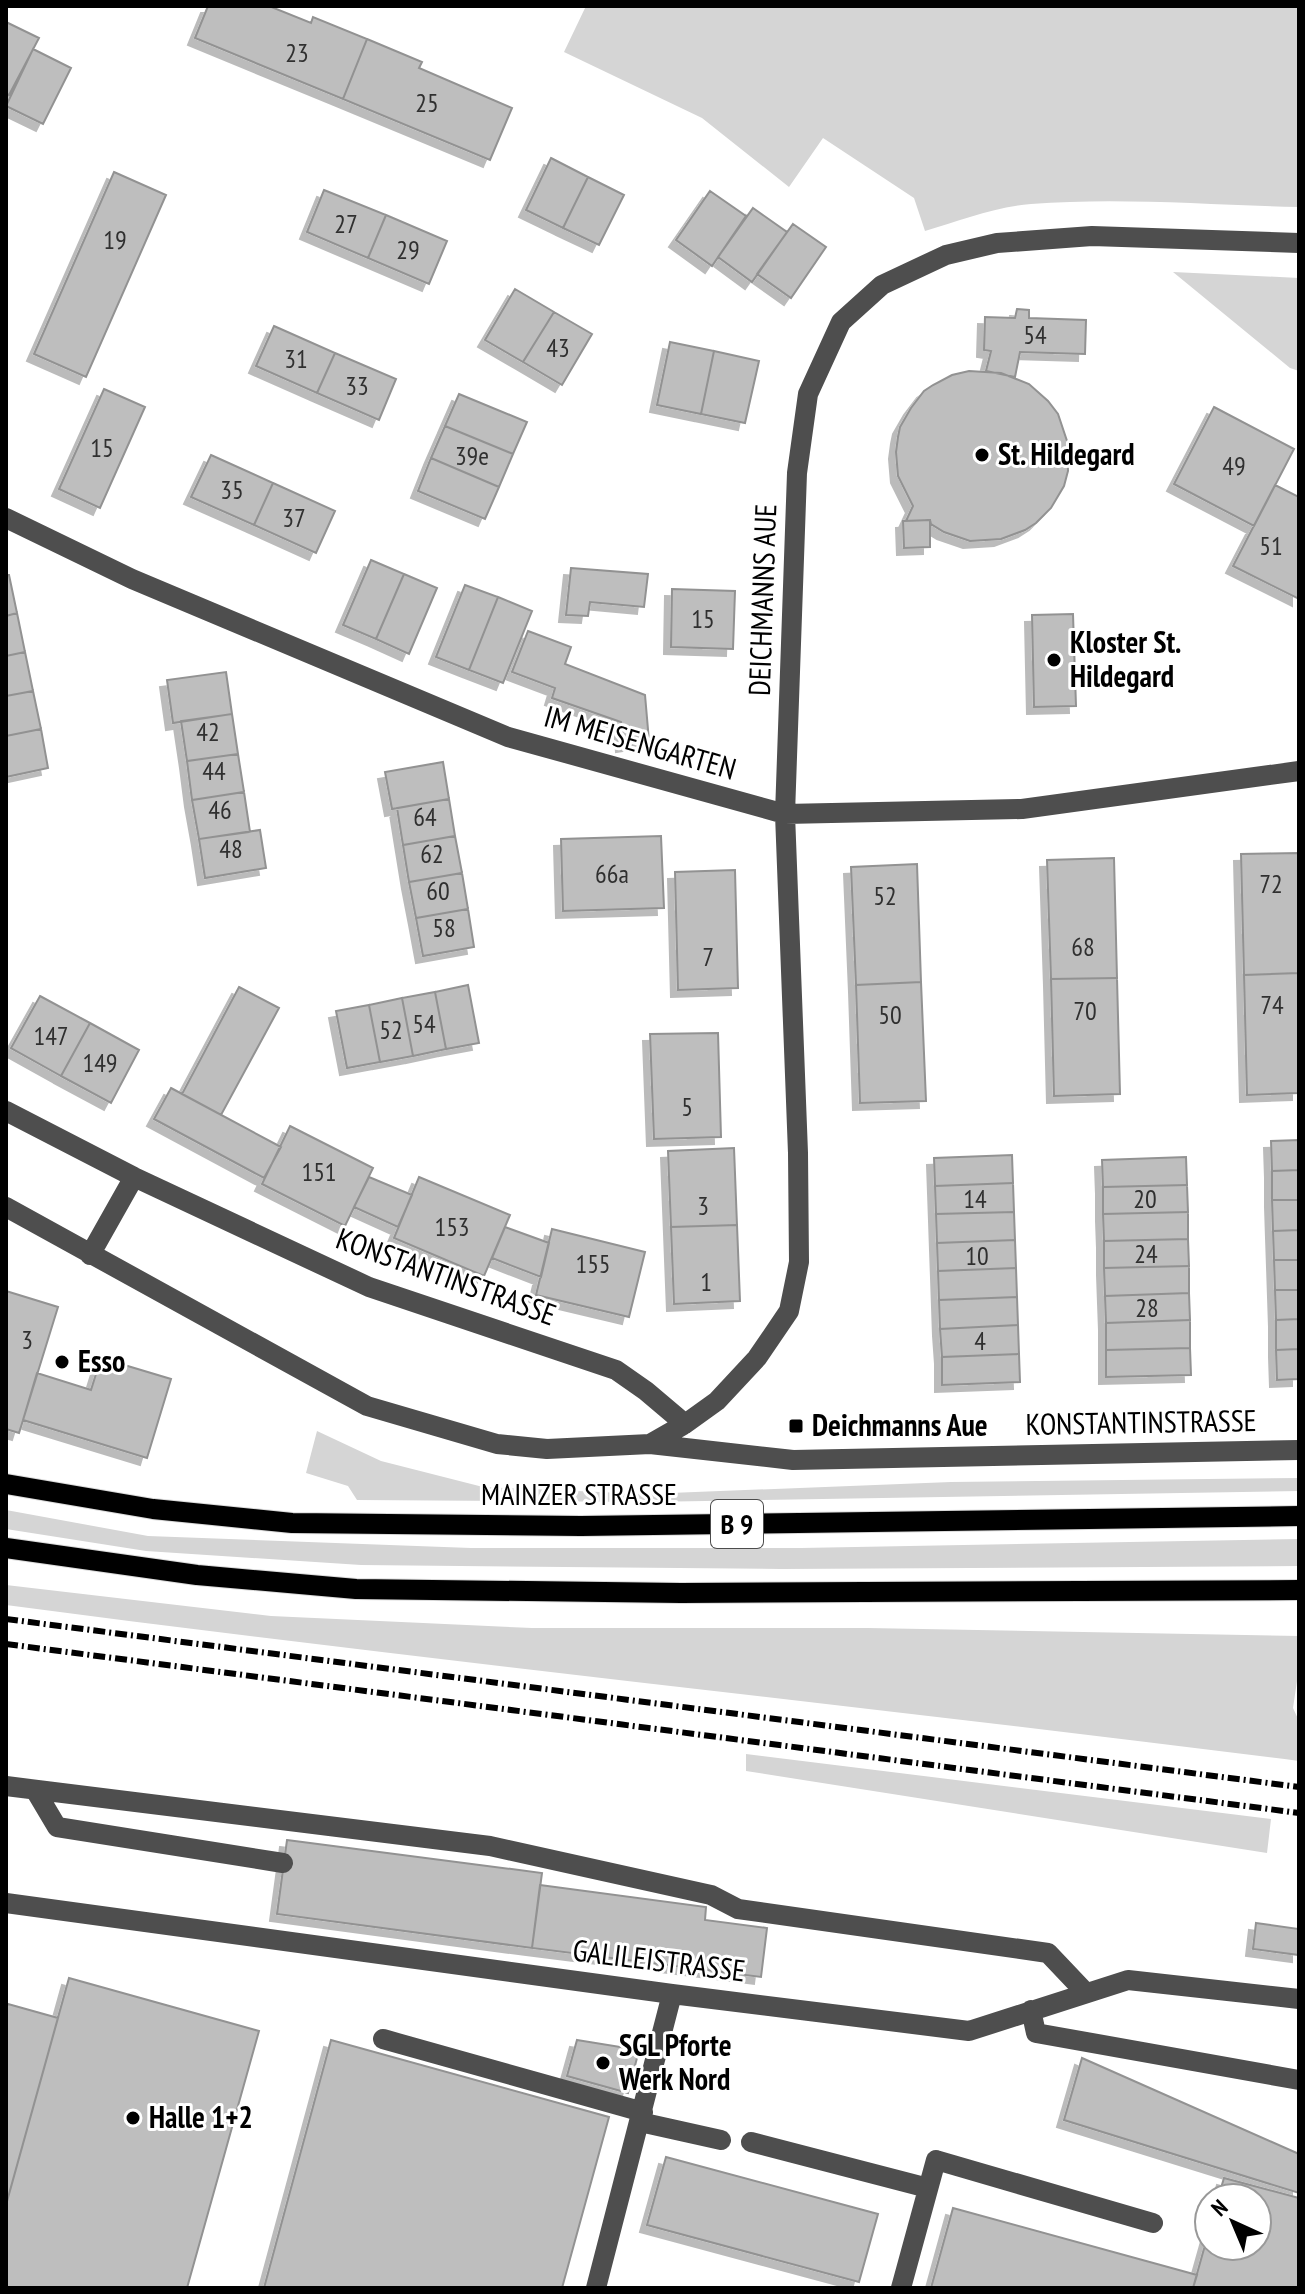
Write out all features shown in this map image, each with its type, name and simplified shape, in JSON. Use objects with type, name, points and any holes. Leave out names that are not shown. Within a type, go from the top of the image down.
[{"type":"main road","name":"MAINZER STRASSE","points":[[6,1484],[153,1509],[292,1523],[581,1526],[1299,1516]]},
{"type":"main road","name":"B 9","points":[[6,1548],[197,1575],[356,1589],[681,1593],[1299,1590]]},
{"type":"street","name":"DEICHMANNS AUE","points":[[757,1358],[789,1311],[801,1241],[785,814],[797,473],[808,394],[841,322],[882,285],[946,255],[997,243],[1092,236],[1299,243]]},
{"type":"street","name":"IM MEISENGARTEN","points":[[6,518],[132,579],[508,737],[785,814],[1022,809],[1299,771]]},
{"type":"street","name":"KONSTANTINSTRASSE","points":[[6,1111],[134,1177],[369,1287],[616,1370],[685,1424]]},
{"type":"street","points":[[90,1255],[134,1177]]},
{"type":"street","name":"KONSTANTINSTRASSE","points":[[6,1207],[367,1406],[497,1444],[547,1449],[650,1444],[793,1460],[1299,1450]]},
{"type":"street","name":"KONSTANTINSTRASSE","points":[[650,1444],[717,1401],[757,1358]]},
{"type":"street","points":[[6,1786],[490,1846],[711,1895],[738,1909],[1048,1953],[1085,1992]]},
{"type":"street","points":[[35,1790],[57,1827],[283,1863]]},
{"type":"street","name":"GALILEISTRASSE","points":[[6,1903],[672,1994],[969,2031],[1128,1980],[1299,1999]]},
{"type":"street","points":[[596,2288],[672,1994]]},
{"type":"street","points":[[1031,2010],[1036,2033],[1299,2080]]},
{"type":"street","points":[[383,2039],[721,2140]]},
{"type":"street","points":[[751,2142],[928,2188]]},
{"type":"street","points":[[901,2288],[936,2160],[1153,2223]]},
{"type":"shaded area","points":[[586,6],[1299,6],[1299,207],[1131,201],[1031,204],[991,211],[925,231],[914,198],[823,138],[789,187],[702,118],[564,52]]},
{"type":"shaded area","points":[[1173,272],[1299,278],[1299,371],[1290,368]]},
{"type":"shaded area","points":[[317,1431],[381,1461],[483,1487],[645,1494],[951,1482],[1299,1478],[1299,1491],[646,1502],[357,1500],[348,1486],[306,1473]]},
{"type":"shaded area","points":[[6,1510],[148,1536],[471,1548],[801,1548],[1299,1539],[1299,1566],[781,1569],[361,1565],[146,1551],[6,1529]]},
{"type":"shaded area","points":[[6,1585],[271,1616],[532,1628],[868,1628],[1299,1636],[1299,1680],[1293,1708],[1299,1721],[1299,1761],[6,1605]]},
{"type":"shaded area","points":[[746,1754],[1271,1819],[1267,1853],[746,1771]]},
{"type":"building","points":[[208,6],[269,6],[311,23],[313,17],[367,39],[343,99],[195,38]]},
{"type":"building","points":[[6,22],[39,38],[9,95],[6,94]]},
{"type":"building","points":[[367,39],[422,62],[419,68],[512,108],[490,160],[343,99]]},
{"type":"building","points":[[33,49],[71,68],[43,124],[6,106]]},
{"type":"building","points":[[551,158],[588,177],[563,228],[526,210]]},
{"type":"building","points":[[114,172],[166,195],[86,377],[34,354]]},
{"type":"building","points":[[588,177],[624,195],[599,245],[563,228]]},
{"type":"building","points":[[324,190],[386,215],[368,258],[307,232]]},
{"type":"building","points":[[710,191],[746,216],[712,266],[676,240]]},
{"type":"building","points":[[753,208],[787,232],[752,282],[718,257]]},
{"type":"building","points":[[386,215],[447,241],[429,284],[368,258]]},
{"type":"building","points":[[793,224],[826,247],[791,298],[757,274]]},
{"type":"building","points":[[515,289],[554,312],[523,362],[485,340]]},
{"type":"building","points":[[1017,309],[1029,310],[1029,318],[1086,320],[1085,354],[1020,352],[1015,377],[986,371],[991,351],[984,350],[985,317],[1015,318]]},
{"type":"building","points":[[554,312],[592,334],[562,385],[523,362]]},
{"type":"building","points":[[274,326],[335,353],[317,393],[256,366]]},
{"type":"building","points":[[670,342],[714,351],[701,414],[657,405]]},
{"type":"building","points":[[714,351],[759,361],[745,423],[701,414]]},
{"type":"building","points":[[335,353],[396,379],[379,420],[317,393]]},
{"type":"building","name":"St. Hildegard","points":[[969,371],[1001,373],[1029,384],[1058,414],[1067,441],[1068,471],[1064,486],[1051,508],[1025,530],[1001,539],[970,541],[944,532],[930,520],[906,521],[913,506],[898,476],[896,452],[900,427],[924,391],[952,375]]},
{"type":"building","points":[[104,389],[145,407],[100,508],[59,489]]},
{"type":"building","points":[[459,394],[527,422],[513,454],[445,426]]},
{"type":"building","points":[[1214,407],[1294,449],[1254,526],[1174,484]]},
{"type":"building","points":[[445,426],[513,454],[499,487],[431,458]]},
{"type":"building","points":[[211,455],[273,483],[254,525],[191,497]]},
{"type":"building","points":[[431,458],[499,487],[485,519],[418,491]]},
{"type":"building","points":[[273,483],[335,511],[316,553],[254,525]]},
{"type":"building","points":[[1275,485],[1299,497],[1299,599],[1233,566]]},
{"type":"building","points":[[930,520],[930,547],[904,548],[903,521]]},
{"type":"building","points":[[371,560],[404,574],[376,639],[343,625]]},
{"type":"building","points":[[571,568],[648,574],[644,607],[590,602],[588,616],[566,615]]},
{"type":"building","points":[[404,574],[437,588],[409,654],[376,639]]},
{"type":"building","points":[[6,575],[9,575],[17,613],[6,616]]},
{"type":"building","points":[[465,585],[498,597],[469,670],[436,657]]},
{"type":"building","points":[[672,589],[735,591],[733,649],[671,647]]},
{"type":"building","points":[[498,597],[532,611],[503,683],[469,670]]},
{"type":"building","points":[[17,613],[25,652],[6,656],[6,616]]},
{"type":"building","name":"Kloster St. Hildegard","points":[[1073,614],[1076,706],[1034,707],[1032,615]]},
{"type":"building","points":[[528,631],[571,647],[565,664],[645,695],[649,741],[623,745],[621,722],[552,698],[555,688],[512,672]]},
{"type":"building","points":[[25,652],[33,691],[6,696],[6,656]]},
{"type":"building","points":[[226,672],[232,714],[173,723],[167,680]]},
{"type":"building","points":[[33,691],[41,729],[6,736],[6,696]]},
{"type":"building","points":[[232,714],[238,754],[187,761],[181,721]]},
{"type":"building","points":[[41,729],[48,768],[6,777],[6,736]]},
{"type":"building","points":[[238,754],[244,792],[192,800],[187,761]]},
{"type":"building","points":[[443,762],[449,799],[392,809],[385,772]]},
{"type":"building","points":[[244,792],[250,832],[199,839],[192,800]]},
{"type":"building","points":[[449,799],[455,836],[403,845],[397,808]]},
{"type":"building","points":[[260,830],[266,868],[205,878],[199,839]]},
{"type":"building","points":[[455,836],[462,873],[409,882],[403,845]]},
{"type":"building","points":[[661,836],[664,908],[563,911],[561,839]]},
{"type":"building","points":[[1299,853],[1299,973],[1244,975],[1241,854]]},
{"type":"building","points":[[1114,858],[1117,978],[1051,979],[1047,860]]},
{"type":"building","points":[[917,864],[921,982],[856,985],[851,867]]},
{"type":"building","points":[[735,870],[738,988],[678,990],[675,872]]},
{"type":"building","points":[[462,873],[468,909],[416,918],[409,882]]},
{"type":"building","points":[[468,909],[474,947],[423,956],[416,918]]},
{"type":"building","points":[[1299,973],[1299,1093],[1247,1095],[1244,975]]},
{"type":"building","points":[[1117,978],[1120,1094],[1054,1096],[1051,979]]},
{"type":"building","points":[[921,982],[926,1101],[860,1103],[856,985]]},
{"type":"building","points":[[468,985],[479,1043],[446,1049],[435,992]]},
{"type":"building","points":[[239,987],[279,1008],[221,1115],[182,1094]]},
{"type":"building","points":[[435,992],[446,1049],[413,1056],[402,998]]},
{"type":"building","points":[[40,996],[90,1023],[61,1076],[11,1048]]},
{"type":"building","points":[[402,998],[413,1056],[380,1062],[369,1005]]},
{"type":"building","points":[[369,1005],[380,1062],[347,1068],[336,1011]]},
{"type":"building","points":[[90,1023],[139,1050],[111,1103],[61,1076]]},
{"type":"building","points":[[718,1033],[721,1137],[654,1139],[650,1034]]},
{"type":"building","points":[[171,1088],[281,1147],[264,1178],[154,1119]]},
{"type":"building","points":[[290,1126],[373,1168],[345,1226],[262,1184]]},
{"type":"building","points":[[1299,1140],[1299,1170],[1272,1171],[1271,1141]]},
{"type":"building","points":[[734,1148],[737,1225],[671,1227],[668,1151]]},
{"type":"building","points":[[1012,1155],[1013,1183],[935,1186],[934,1158]]},
{"type":"building","points":[[1186,1157],[1187,1185],[1103,1187],[1102,1160]]},
{"type":"building","points":[[1299,1170],[1299,1200],[1272,1200],[1272,1171]]},
{"type":"building","points":[[369,1177],[412,1195],[398,1227],[354,1207]]},
{"type":"building","points":[[419,1177],[510,1215],[484,1276],[394,1238]]},
{"type":"building","points":[[1013,1183],[1014,1212],[936,1214],[935,1186]]},
{"type":"building","points":[[1187,1185],[1188,1212],[1103,1214],[1103,1187]]},
{"type":"building","points":[[1272,1200],[1299,1200],[1299,1230],[1273,1231]]},
{"type":"building","points":[[1014,1212],[1015,1240],[937,1243],[936,1214]]},
{"type":"building","points":[[1188,1212],[1188,1239],[1104,1241],[1103,1214]]},
{"type":"building","points":[[737,1225],[740,1301],[674,1304],[671,1227]]},
{"type":"building","points":[[505,1227],[549,1243],[541,1277],[492,1258]]},
{"type":"building","points":[[552,1229],[645,1252],[629,1317],[536,1295]]},
{"type":"building","points":[[1299,1230],[1299,1260],[1274,1260],[1273,1231]]},
{"type":"building","points":[[1188,1239],[1189,1266],[1104,1268],[1104,1241]]},
{"type":"building","points":[[1015,1240],[1016,1268],[938,1271],[937,1243]]},
{"type":"building","points":[[1274,1260],[1299,1260],[1299,1290],[1275,1290]]},
{"type":"building","points":[[1189,1266],[1189,1293],[1105,1296],[1104,1268]]},
{"type":"building","points":[[1016,1268],[1017,1297],[939,1300],[938,1271]]},
{"type":"building","points":[[1275,1290],[1299,1290],[1299,1319],[1276,1320]]},
{"type":"building","points":[[6,1291],[58,1307],[19,1433],[6,1429]]},
{"type":"building","points":[[1189,1293],[1190,1320],[1106,1323],[1105,1296]]},
{"type":"building","points":[[1017,1297],[1018,1325],[940,1329],[939,1300]]},
{"type":"building","points":[[1299,1319],[1299,1349],[1276,1350],[1276,1320]]},
{"type":"building","points":[[1190,1320],[1190,1348],[1106,1350],[1106,1323]]},
{"type":"building","points":[[1018,1325],[1019,1354],[942,1357],[940,1329]]},
{"type":"building","points":[[1190,1348],[1191,1375],[1106,1377],[1106,1350]]},
{"type":"building","points":[[1299,1349],[1299,1379],[1277,1380],[1276,1350]]},
{"type":"building","points":[[1019,1354],[1020,1382],[942,1385],[942,1357]]},
{"type":"building","points":[[101,1358],[171,1379],[147,1458],[23,1420],[37,1373],[91,1390]]},
{"type":"building","points":[[287,1840],[542,1873],[532,1948],[277,1914]]},
{"type":"building","points":[[540,1885],[706,1907],[705,1920],[767,1928],[761,1977],[532,1948]]},
{"type":"building","points":[[1256,1923],[1299,1929],[1299,1955],[1253,1949]]},
{"type":"building","name":"Halle 1+2","points":[[69,1978],[259,2031],[187,2288],[6,2288],[6,2205]]},
{"type":"building","points":[[8,2004],[58,2018],[6,2205],[6,2008]]},
{"type":"building","points":[[331,2040],[609,2117],[562,2288],[264,2288]]},
{"type":"building","name":"SGL Pforte Werk Nord","points":[[577,2040],[639,2050],[628,2093],[567,2076]]},
{"type":"building","points":[[1082,2058],[1299,2154],[1299,2193],[1273,2185],[1273,2182],[1264,2182],[1064,2120]]},
{"type":"building","points":[[666,2157],[878,2214],[859,2282],[647,2225]]},
{"type":"building","points":[[1273,2191],[1299,2198],[1299,2288],[1193,2288],[1200,2262],[1273,2262]]},
{"type":"building","points":[[953,2208],[1197,2275],[1193,2288],[931,2288]]},
{"type":"railway","points":[[6,1619],[1299,1787]]},
{"type":"railway","points":[[6,1644],[1299,1813]]},
{"type":"place","name":"St. Hildegard","points":[[982,455]]},
{"type":"place","name":"Kloster St. Hildegard","points":[[1054,660]]},
{"type":"place","name":"Esso","points":[[62,1362]]},
{"type":"place","name":"Deichmanns Aue","points":[[796,1426]]},
{"type":"place","name":"SGL Pforte Werk Nord","points":[[603,2063]]},
{"type":"place","name":"Halle 1+2","points":[[133,2118]]}]
